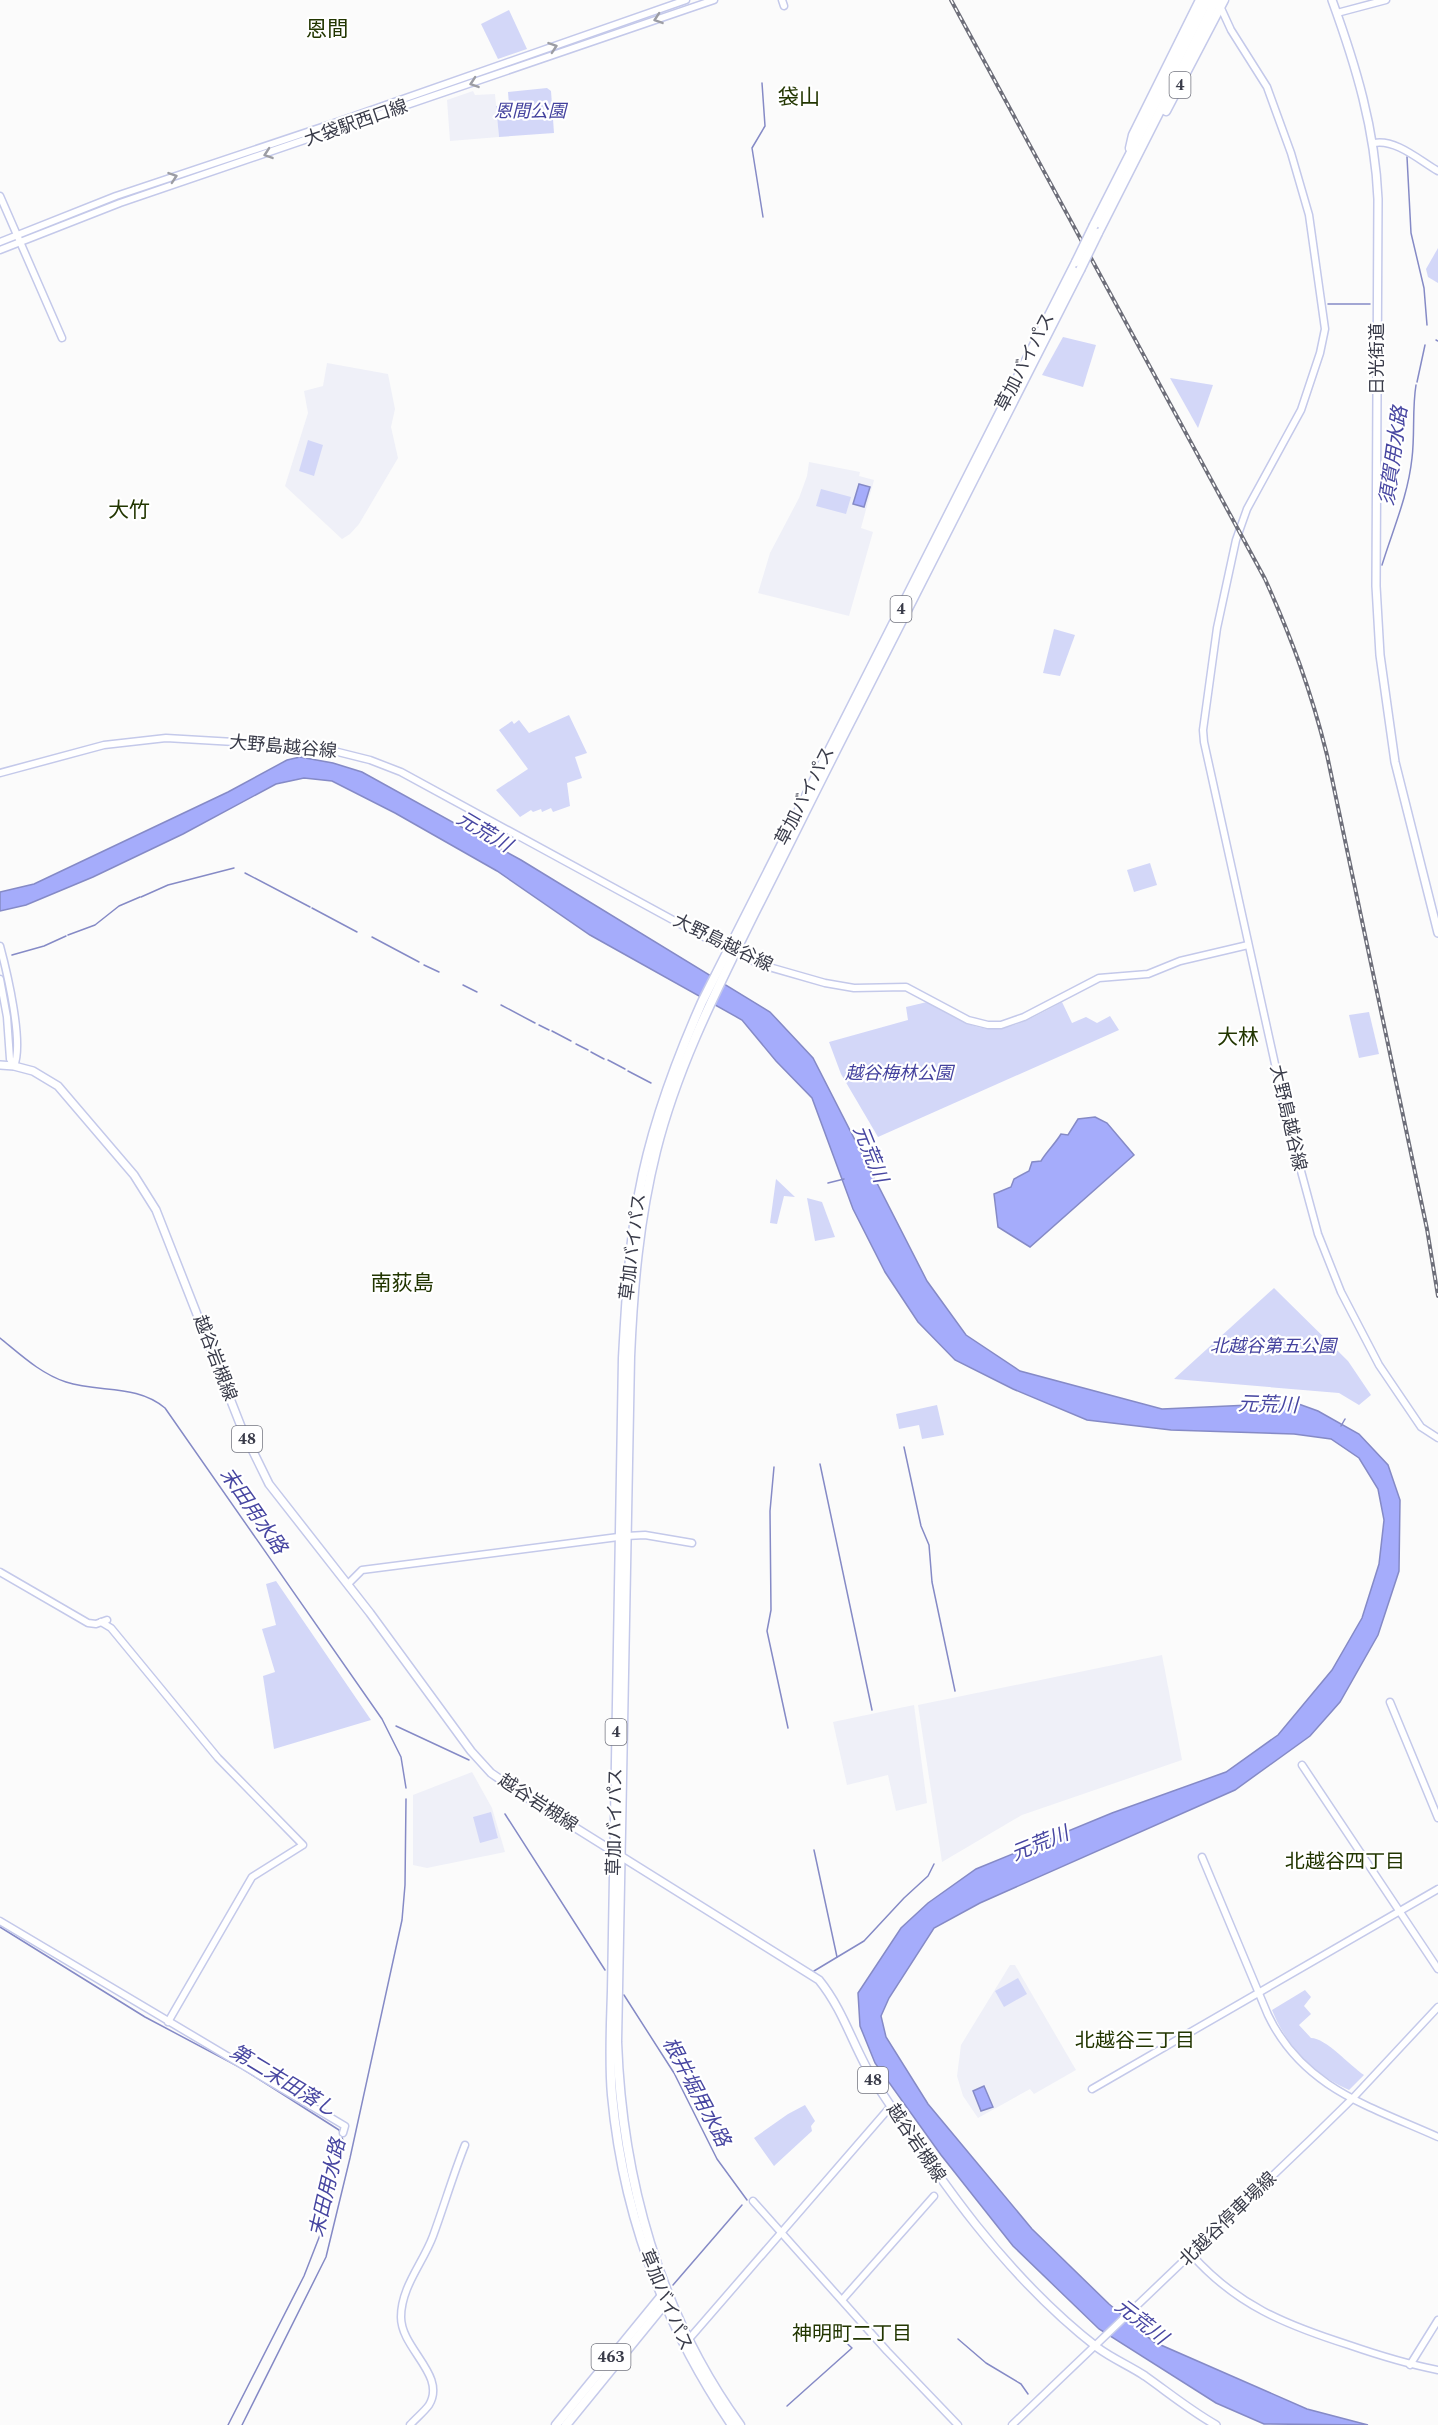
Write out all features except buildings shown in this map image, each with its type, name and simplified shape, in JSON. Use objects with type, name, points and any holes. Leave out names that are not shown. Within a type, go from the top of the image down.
[{"type":"highway","name":"4","points":[[1133,157],[1132,135],[1200,0]]},
{"type":"highway","name":"4","points":[[1133,157],[1183,57],[1208,0]]},
{"type":"highway","name":"4","points":[[1133,157],[1151,139],[1219,2]]},
{"type":"highway","name":"4","points":[[1183,57],[1219,2]]},
{"type":"highway","name":"草加バイパス","points":[[732,2425],[695,2365],[665,2297],[634,2187],[620,2097],[617,2042],[617,1853],[627,1283],[639,1194],[663,1099],[730,954],[950,529],[1133,157]]},
{"type":"highway","name":"草加バイパス","points":[[665,2297],[712,2382],[740,2425]]},
{"type":"highway","name":"463","points":[[556,2425],[665,2297]]},
{"type":"highway","name":"463","points":[[566,2425],[665,2297]]},
{"type":"main road","name":"日光街道","points":[[1332,0],[1361,84],[1374,143],[1378,199],[1376,586],[1380,655],[1395,762],[1438,933]]},
{"type":"main road","name":"越谷岩槻線","points":[[0,1065],[33,1071],[58,1086],[128,1167],[147,1193],[176,1258],[258,1465],[281,1502],[348,1584],[481,1763],[523,1795],[819,1980],[844,2017],[861,2059],[891,2106],[945,2186],[1007,2263],[1024,2282],[1097,2344],[1216,2425]]},
{"type":"street","name":"大袋駅西口線","points":[[0,250],[17,239],[116,196],[339,121],[683,0]]},
{"type":"street","name":"大袋駅西口線","points":[[0,242],[17,239],[321,136],[714,0]]},
{"type":"street","points":[[1337,13],[1386,0]]},
{"type":"street","points":[[1219,2],[1231,30],[1267,87],[1291,153],[1308,214],[1325,329],[1317,365],[1301,410],[1247,509],[1236,540],[1220,609],[1204,719],[1206,753],[1248,945]]},
{"type":"street","points":[[1374,143],[1387,142],[1438,171]]},
{"type":"street","points":[[0,196],[62,338]]},
{"type":"street","name":"大野島越谷線","points":[[0,773],[104,745],[166,738],[318,747],[351,754],[389,767],[419,781],[730,954],[825,983],[854,988],[906,987],[968,1020],[988,1026],[1001,1025],[1024,1017],[1099,978],[1148,974],[1180,961],[1248,945],[1306,1192],[1328,1262],[1350,1311],[1386,1376],[1421,1427],[1438,1438]]},
{"type":"street","points":[[0,946],[14,1016],[17,1059],[14,1066]]},
{"type":"street","points":[[0,979],[7,1017],[10,1059],[14,1066]]},
{"type":"street","points":[[348,1584],[362,1570],[623,1536],[645,1535],[692,1544]]},
{"type":"street","points":[[0,1572],[88,1623],[104,1621],[218,1758],[303,1845],[252,1876],[168,2022]]},
{"type":"street","points":[[1390,1702],[1438,1818]]},
{"type":"street","points":[[1302,1765],[1438,1969]]},
{"type":"street","points":[[1202,1857],[1259,1993],[1279,2036],[1293,2056],[1317,2078],[1353,2098],[1438,2137]]},
{"type":"street","points":[[1092,2089],[1438,1889]]},
{"type":"street","points":[[0,1921],[342,2124],[345,2126],[343,2133]]},
{"type":"street","name":"北越谷停車場線","points":[[1012,2425],[1353,2098],[1438,2007]]},
{"type":"street","points":[[688,2339],[891,2106]]},
{"type":"street","points":[[410,2425],[429,2404],[434,2387],[431,2375],[409,2344],[403,2331],[401,2317],[410,2283],[433,2236],[465,2145]]},
{"type":"street","points":[[842,2300],[934,2196]]},
{"type":"street","points":[[753,2201],[911,2377],[958,2425]]},
{"type":"street","points":[[1191,2254],[1213,2277],[1236,2296],[1276,2319],[1410,2365],[1438,2370]]},
{"type":"street","points":[[1410,2365],[1438,2320]]},
{"type":"shaded area","points":[[473,91],[475,95],[495,94],[499,137],[450,141],[447,100]]},
{"type":"shaded area","points":[[327,363],[388,374],[395,409],[391,427],[398,458],[359,524],[342,539],[285,486],[308,413],[304,391],[323,386]]},
{"type":"shaded area","points":[[809,462],[860,472],[859,476],[874,480],[861,528],[873,532],[849,616],[758,593],[770,553],[799,498],[807,476]]},
{"type":"shaded area","points":[[1162,1655],[1182,1760],[1022,1815],[942,1862],[918,1705]]},
{"type":"shaded area","points":[[914,1705],[927,1803],[896,1811],[888,1775],[847,1785],[833,1722]]},
{"type":"shaded area","points":[[472,1772],[492,1808],[505,1852],[427,1868],[413,1865],[413,1795]]},
{"type":"shaded area","points":[[1010,1965],[1015,1965],[1076,2070],[1034,2094],[1030,2089],[978,2118],[963,2096],[957,2076],[961,2045]]},
{"type":"green space","points":[[509,10],[527,49],[498,59],[481,24]]},
{"type":"green space","name":"恩間公園","points":[[547,88],[551,91],[554,133],[499,137],[496,106],[509,105],[508,92]]},
{"type":"green space","points":[[1438,248],[1438,283],[1428,277],[1426,269]]},
{"type":"green space","points":[[1063,337],[1096,345],[1083,387],[1042,375]]},
{"type":"green space","points":[[1170,378],[1213,385],[1198,428]]},
{"type":"green space","points":[[308,440],[323,445],[314,476],[299,471]]},
{"type":"green space","points":[[821,489],[851,497],[846,514],[816,506]]},
{"type":"green space","points":[[1054,629],[1075,635],[1060,676],[1043,673]]},
{"type":"green space","points":[[569,715],[587,753],[575,757],[582,778],[567,783],[570,806],[553,812],[551,808],[542,812],[541,809],[533,812],[531,810],[520,817],[496,790],[528,769],[499,730],[512,721],[514,724],[519,720],[529,733]]},
{"type":"green space","points":[[1150,863],[1157,885],[1134,892],[1127,870]]},
{"type":"green space","name":"越谷梅林公園","points":[[927,1002],[965,1022],[989,1029],[1022,1022],[1062,1002],[1072,1023],[1086,1017],[1097,1023],[1110,1016],[1119,1030],[878,1137],[841,1074],[829,1042],[908,1020],[906,1007]]},
{"type":"green space","points":[[1369,1012],[1379,1054],[1359,1058],[1349,1015]]},
{"type":"green space","points":[[776,1179],[795,1197],[784,1196],[777,1224],[770,1223]]},
{"type":"green space","points":[[807,1198],[822,1202],[835,1237],[815,1241]]},
{"type":"green space","name":"北越谷第五公園","points":[[1274,1288],[1348,1361],[1371,1395],[1359,1405],[1339,1393],[1174,1379]]},
{"type":"green space","points":[[937,1405],[944,1435],[922,1439],[919,1425],[899,1429],[896,1414]]},
{"type":"green space","points":[[276,1581],[371,1720],[274,1749],[263,1676],[275,1672],[262,1629],[276,1625],[266,1584]]},
{"type":"green space","points":[[491,1812],[498,1838],[480,1843],[473,1817]]},
{"type":"green space","points":[[1018,1978],[1027,1994],[1004,2007],[995,1991]]},
{"type":"green space","points":[[1305,1990],[1311,1997],[1304,2006],[1311,2014],[1299,2025],[1311,2038],[1324,2042],[1364,2075],[1349,2090],[1324,2076],[1303,2058],[1285,2036],[1272,2010]]},
{"type":"green space","points":[[805,2105],[815,2121],[811,2126],[812,2131],[774,2166],[754,2138]]},
{"type":"water","points":[[859,484],[870,487],[864,507],[853,504]]},
{"type":"water","name":"元荒川","points":[[300,757],[333,763],[362,772],[521,860],[770,1012],[813,1058],[927,1281],[966,1335],[1020,1371],[1162,1409],[1296,1403],[1318,1411],[1359,1434],[1388,1465],[1400,1500],[1399,1571],[1378,1635],[1340,1702],[1310,1736],[1235,1790],[980,1903],[934,1928],[889,1998],[881,2016],[886,2037],[928,2104],[1032,2229],[1109,2304],[1154,2342],[1307,2409],[1368,2425],[1264,2424],[1216,2403],[1099,2329],[1013,2246],[941,2155],[875,2063],[860,2026],[858,1993],[901,1928],[928,1903],[976,1869],[1112,1813],[1226,1772],[1278,1735],[1332,1670],[1362,1618],[1379,1564],[1384,1520],[1378,1489],[1359,1458],[1331,1439],[1294,1434],[1171,1430],[1087,1420],[1013,1389],[955,1360],[918,1322],[885,1272],[853,1209],[812,1098],[776,1061],[742,1020],[590,935],[497,871],[395,813],[332,781],[304,778],[276,784],[183,834],[93,877],[26,905],[0,911],[0,892],[34,884],[228,792],[287,760]]},
{"type":"water","points":[[1095,1117],[1107,1123],[1134,1155],[1030,1247],[998,1227],[994,1194],[1011,1187],[1014,1179],[1029,1171],[1032,1162],[1041,1161],[1061,1134],[1068,1135],[1078,1119]]},
{"type":"water","points":[[984,2086],[993,2107],[981,2111],[973,2091]]},
{"type":"waterway","points":[[762,83],[765,126],[752,148],[763,217]]},
{"type":"waterway","name":"須賀用水路","points":[[1407,157],[1411,233],[1424,288],[1427,325]]},
{"type":"waterway","points":[[1328,304],[1370,304]]},
{"type":"waterway","name":"須賀用水路","points":[[1417,382],[1425,345]]},
{"type":"waterway","name":"須賀用水路","points":[[1382,565],[1404,499],[1410,472],[1416,385]]},
{"type":"waterway","points":[[141,897],[168,885],[234,868]]},
{"type":"waterway","points":[[245,873],[310,907]]},
{"type":"waterway","points":[[68,935],[95,925],[119,906],[140,897]]},
{"type":"waterway","points":[[312,908],[357,932]]},
{"type":"waterway","points":[[12,955],[44,946],[66,936]]},
{"type":"waterway","points":[[372,937],[419,962]]},
{"type":"waterway","points":[[424,965],[439,972]]},
{"type":"waterway","points":[[463,985],[477,992]]},
{"type":"waterway","points":[[501,1005],[535,1023]]},
{"type":"waterway","points":[[539,1025],[549,1030]]},
{"type":"waterway","points":[[552,1031],[571,1041]]},
{"type":"waterway","points":[[576,1044],[588,1050]]},
{"type":"waterway","points":[[591,1052],[604,1059]]},
{"type":"waterway","points":[[608,1060],[625,1069]]},
{"type":"waterway","points":[[628,1071],[651,1083]]},
{"type":"waterway","points":[[828,1183],[844,1179]]},
{"type":"waterway","name":"末田用水路","points":[[0,1338],[57,1379],[79,1385],[142,1395],[165,1408],[382,1719],[401,1757],[406,1788]]},
{"type":"waterway","points":[[1341,1426],[1345,1419]]},
{"type":"waterway","points":[[904,1447],[921,1526],[929,1545],[932,1582],[955,1691]]},
{"type":"waterway","points":[[820,1464],[872,1710]]},
{"type":"waterway","points":[[774,1467],[770,1511],[771,1610],[767,1631],[788,1728]]},
{"type":"waterway","points":[[396,1726],[469,1760]]},
{"type":"waterway","name":"末田用水路","points":[[242,2425],[326,2257],[402,1920],[405,1885],[406,1799]]},
{"type":"waterway","points":[[505,1814],[605,1970]]},
{"type":"waterway","points":[[814,1850],[837,1957]]},
{"type":"waterway","points":[[814,1971],[864,1941],[928,1876],[934,1864]]},
{"type":"waterway","name":"第二末田落し","points":[[0,1927],[145,2017],[243,2069],[339,2130],[343,2140],[320,2235],[304,2276],[228,2425]]},
{"type":"waterway","name":"根井堀用水路","points":[[624,1995],[674,2073],[717,2159],[747,2200]]},
{"type":"waterway","points":[[673,2285],[742,2205]]},
{"type":"waterway","points":[[787,2406],[852,2348],[826,2324]]},
{"type":"waterway","points":[[958,2339],[986,2363],[1021,2384],[1028,2394]]},
{"type":"railway","points":[[951,0],[1265,579],[1292,644],[1327,755],[1427,1229],[1438,1296]]},
{"type":"district","name":"恩間","points":[[327,30]]},
{"type":"district","name":"袋山","points":[[799,98]]},
{"type":"district","name":"大竹","points":[[129,511]]},
{"type":"district","name":"大林","points":[[1238,1038]]},
{"type":"district","name":"南荻島","points":[[402,1284]]},
{"type":"district","name":"北越谷四丁目","points":[[1345,1862]]},
{"type":"district","name":"北越谷三丁目","points":[[1135,2041]]},
{"type":"district","name":"神明町二丁目","points":[[852,2334]]}]
